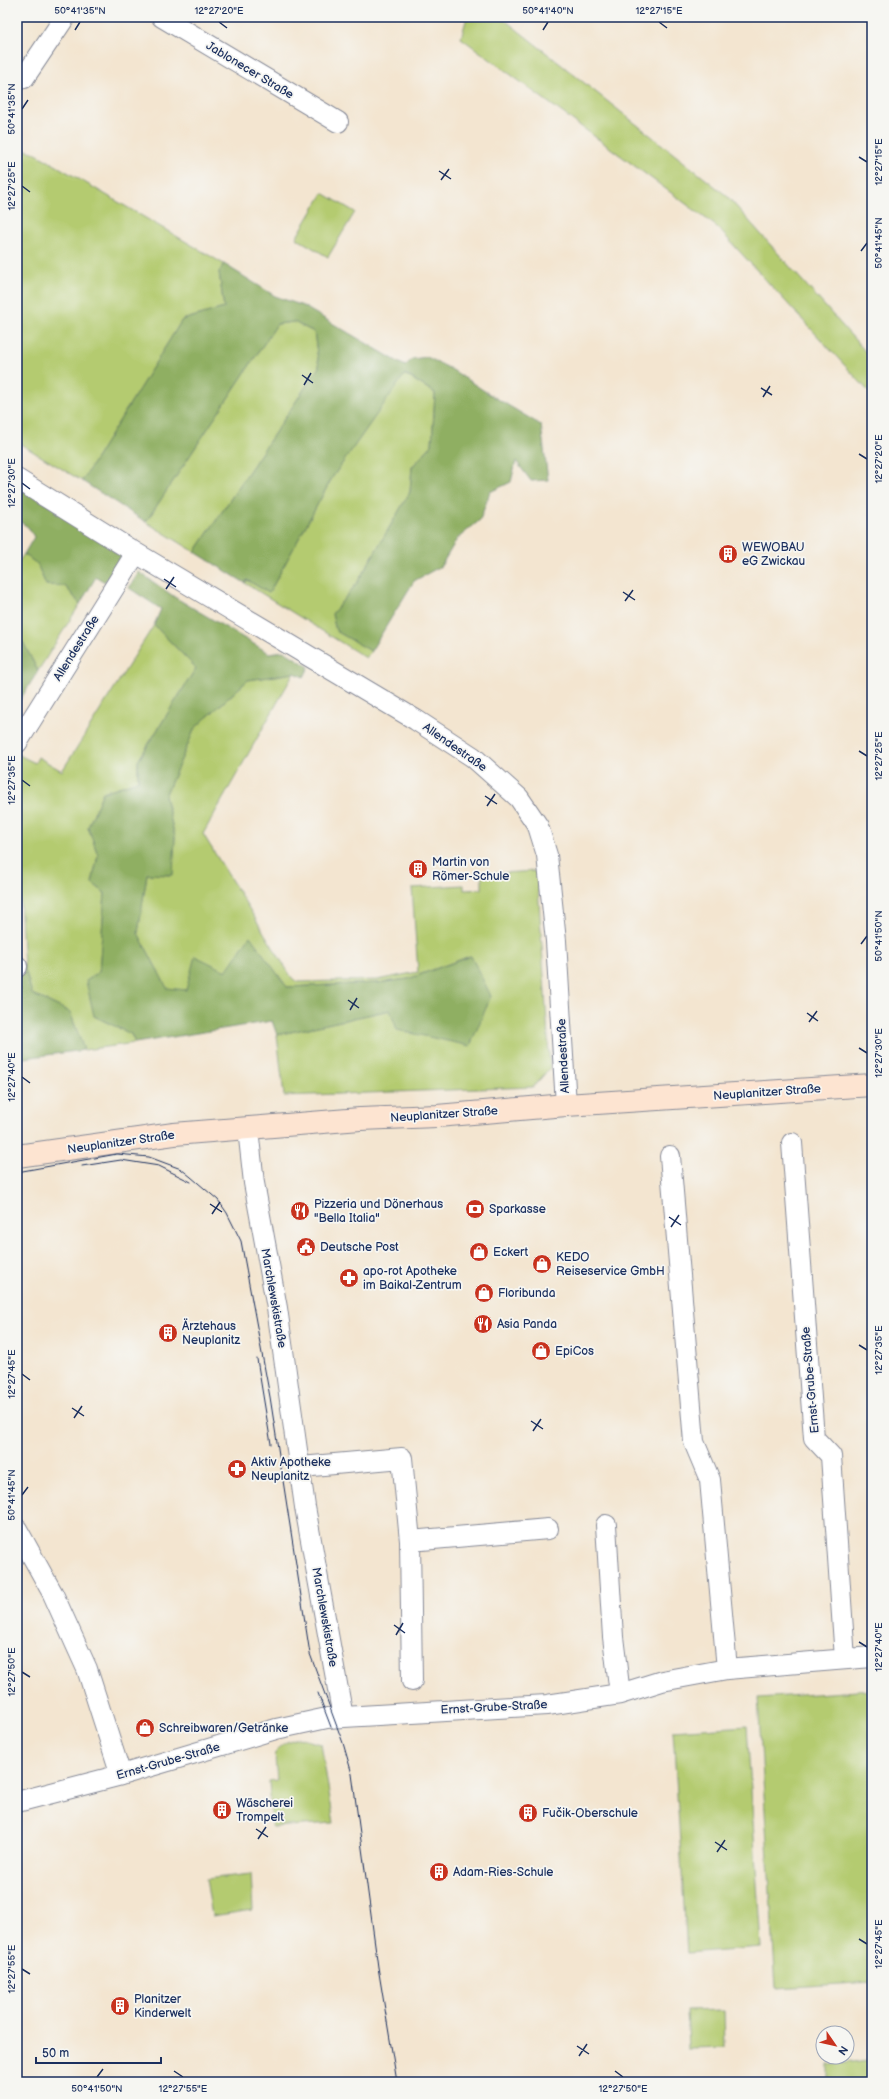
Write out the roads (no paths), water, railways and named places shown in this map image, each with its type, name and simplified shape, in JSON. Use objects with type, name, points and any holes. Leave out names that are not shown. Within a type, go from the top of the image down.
[{"type":"street","points":[[17,79],[24,78],[65,17]]},
{"type":"street","name":"Jablonecer Straße","points":[[162,17],[338,122]]},
{"type":"street","name":"Allendestraße","points":[[17,479],[136,553],[394,706],[473,756],[519,798],[538,826],[547,855],[556,941],[566,1105]]},
{"type":"street","name":"Allendestraße","points":[[17,743],[136,553]]},
{"type":"street","name":"Neuplanitzer Straße","points":[[17,1156],[174,1134],[566,1105],[872,1085]]},
{"type":"street","name":"Marchlewskistraße","points":[[248,1129],[254,1183],[277,1308],[306,1514],[343,1718]]},
{"type":"street","name":"Ernst-Grube-Straße","points":[[792,1143],[814,1438],[831,1456],[845,1659]]},
{"type":"street","points":[[670,1156],[694,1442],[710,1480],[727,1669]]},
{"type":"street","points":[[300,1467],[402,1458],[410,1541],[412,1681]]},
{"type":"street","points":[[606,1525],[613,1637],[620,1694]]},
{"type":"street","points":[[17,1529],[53,1594],[87,1669],[121,1775]]},
{"type":"street","points":[[410,1541],[548,1529]]},
{"type":"street","name":"Ernst-Grube-Straße","points":[[17,1802],[121,1775],[276,1728],[318,1720],[547,1705],[620,1694],[662,1681],[727,1669],[872,1657]]},
{"type":"tram line","points":[[17,1172],[117,1154],[149,1157],[181,1169],[218,1200],[227,1213],[241,1241],[270,1397],[310,1654],[343,1743],[352,1774],[378,1967],[397,2082]]},
{"type":"tram line","points":[[82,1166],[121,1160],[159,1166],[191,1182]]},
{"type":"tram line","points":[[257,1359],[271,1444]]},
{"type":"tram line","points":[[318,1693],[331,1727]]},
{"type":"place","name":"WEWOBAU eG Zwickau","points":[[728,554]]},
{"type":"place","name":"Martin von Römer-Schule","points":[[418,869]]},
{"type":"place","name":"Sparkasse","points":[[475,1209]]},
{"type":"place","name":"Pizzeria und Dönerhaus \"Bella Italia\"","points":[[300,1211]]},
{"type":"place","name":"Deutsche Post","points":[[306,1247]]},
{"type":"place","name":"Eckert","points":[[479,1252]]},
{"type":"place","name":"KEDO Reiseservice GmbH","points":[[542,1264]]},
{"type":"place","name":"apo-rot Apotheke im Baikal-Zentrum","points":[[349,1278]]},
{"type":"place","name":"Floribunda","points":[[484,1293]]},
{"type":"place","name":"Asia Panda","points":[[483,1324]]},
{"type":"place","name":"Ärztehaus Neuplanitz","points":[[168,1333]]},
{"type":"place","name":"EpiCos","points":[[541,1351]]},
{"type":"place","name":"Aktiv Apotheke Neuplanitz","points":[[237,1469]]},
{"type":"place","name":"Schreibwaren/Getränke","points":[[145,1728]]},
{"type":"place","name":"Wäscherei Trompelt","points":[[222,1810]]},
{"type":"place","name":"Fučik-Oberschule","points":[[528,1813]]},
{"type":"place","name":"Adam-Ries-Schule","points":[[439,1872]]},
{"type":"place","name":"Planitzer Kinderwelt","points":[[120,2006]]}]
